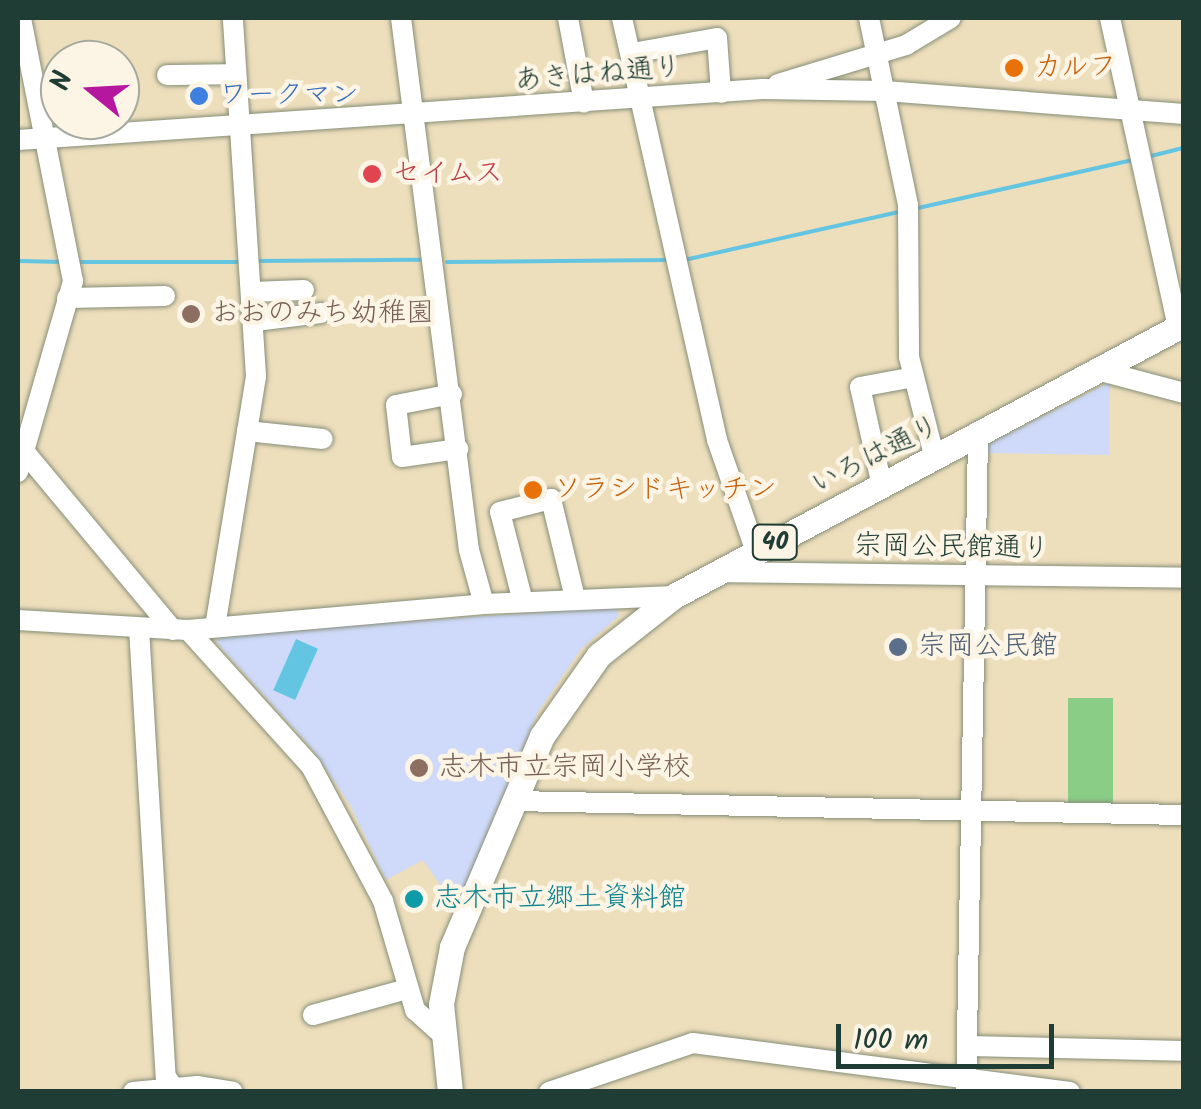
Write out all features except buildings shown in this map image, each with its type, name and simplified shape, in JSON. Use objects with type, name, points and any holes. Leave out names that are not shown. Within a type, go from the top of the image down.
[{"type":"main road","name":"いろは通り","points":[[450,1092],[442,1034],[452,947],[514,801],[576,684],[620,635],[674,596],[1181,326]]},
{"type":"street","points":[[21,18],[40,127]]},
{"type":"street","points":[[215,627],[248,430],[255,321],[233,18]]},
{"type":"street","points":[[401,18],[469,550],[484,604]]},
{"type":"street","points":[[568,18],[584,104]]},
{"type":"street","points":[[622,18],[644,98],[724,468],[756,552]]},
{"type":"street","points":[[869,18],[908,213],[914,377],[935,459]]},
{"type":"street","points":[[762,90],[906,45],[951,18]]},
{"type":"street","points":[[1110,18],[1181,326]]},
{"type":"street","points":[[632,53],[717,38],[721,93]]},
{"type":"street","points":[[166,75],[236,74]]},
{"type":"street","name":"あきはね通り","points":[[140,134],[412,118],[762,90],[884,92],[1184,114]]},
{"type":"street","points":[[18,472],[19,446],[67,298],[68,262],[42,140]]},
{"type":"street","points":[[251,272],[304,290]]},
{"type":"street","points":[[67,298],[165,296]]},
{"type":"street","points":[[255,321],[321,313]]},
{"type":"street","points":[[1101,371],[1184,394]]},
{"type":"street","points":[[882,486],[860,387],[914,377]]},
{"type":"street","points":[[452,394],[396,405],[402,457],[458,449]]},
{"type":"street","points":[[248,430],[322,439]]},
{"type":"street","points":[[967,1085],[978,436]]},
{"type":"street","points":[[19,446],[181,630],[311,766],[383,901],[407,989],[426,1026],[442,1034]]},
{"type":"street","points":[[522,602],[500,512],[550,500],[575,598]]},
{"type":"street","name":"宗岡公民館通り","points":[[720,572],[1184,578]]},
{"type":"street","points":[[18,620],[181,630],[484,604],[674,596]]},
{"type":"street","points":[[139,628],[166,1077],[173,1088]]},
{"type":"street","points":[[514,801],[1184,816]]},
{"type":"street","points":[[314,1016],[407,989]]},
{"type":"street","points":[[549,1092],[693,1043],[967,1085],[1070,1092]]},
{"type":"street","points":[[968,1046],[1184,1050]]},
{"type":"street","points":[[132,1092],[173,1088],[233,1092]]},
{"type":"shaded area","points":[[1110,382],[1109,455],[986,453],[986,445]]},
{"type":"shaded area","name":"志木市立宗岡小学校","points":[[617,607],[619,616],[581,649],[538,712],[456,907],[423,860],[386,880],[349,803],[312,749],[216,642],[220,634]]},
{"type":"green space","points":[[1068,698],[1113,698],[1113,804],[1068,804]]},
{"type":"water","points":[[296,639],[318,649],[295,700],[273,690]]},
{"type":"waterway","points":[[1147,157],[1184,148]]},
{"type":"waterway","points":[[918,208],[1133,160]]},
{"type":"waterway","points":[[684,260],[899,212]]},
{"type":"waterway","points":[[257,261],[420,260]]},
{"type":"waterway","points":[[447,262],[665,260]]},
{"type":"waterway","points":[[18,261],[63,262]]},
{"type":"waterway","points":[[77,262],[243,262]]},
{"type":"place","name":"カルフ","points":[[1014,68]]},
{"type":"place","name":"ワークマン","points":[[199,96]]},
{"type":"place","name":"セイムス","points":[[372,174]]},
{"type":"place","name":"おおのみち幼稚園","points":[[191,314]]},
{"type":"place","name":"ソラシドキッチン","points":[[533,490]]},
{"type":"place","name":"宗岡公民館","points":[[898,647]]},
{"type":"place","name":"志木市立宗岡小学校","points":[[419,768]]},
{"type":"place","name":"志木市立郷土資料館","points":[[414,899]]}]
